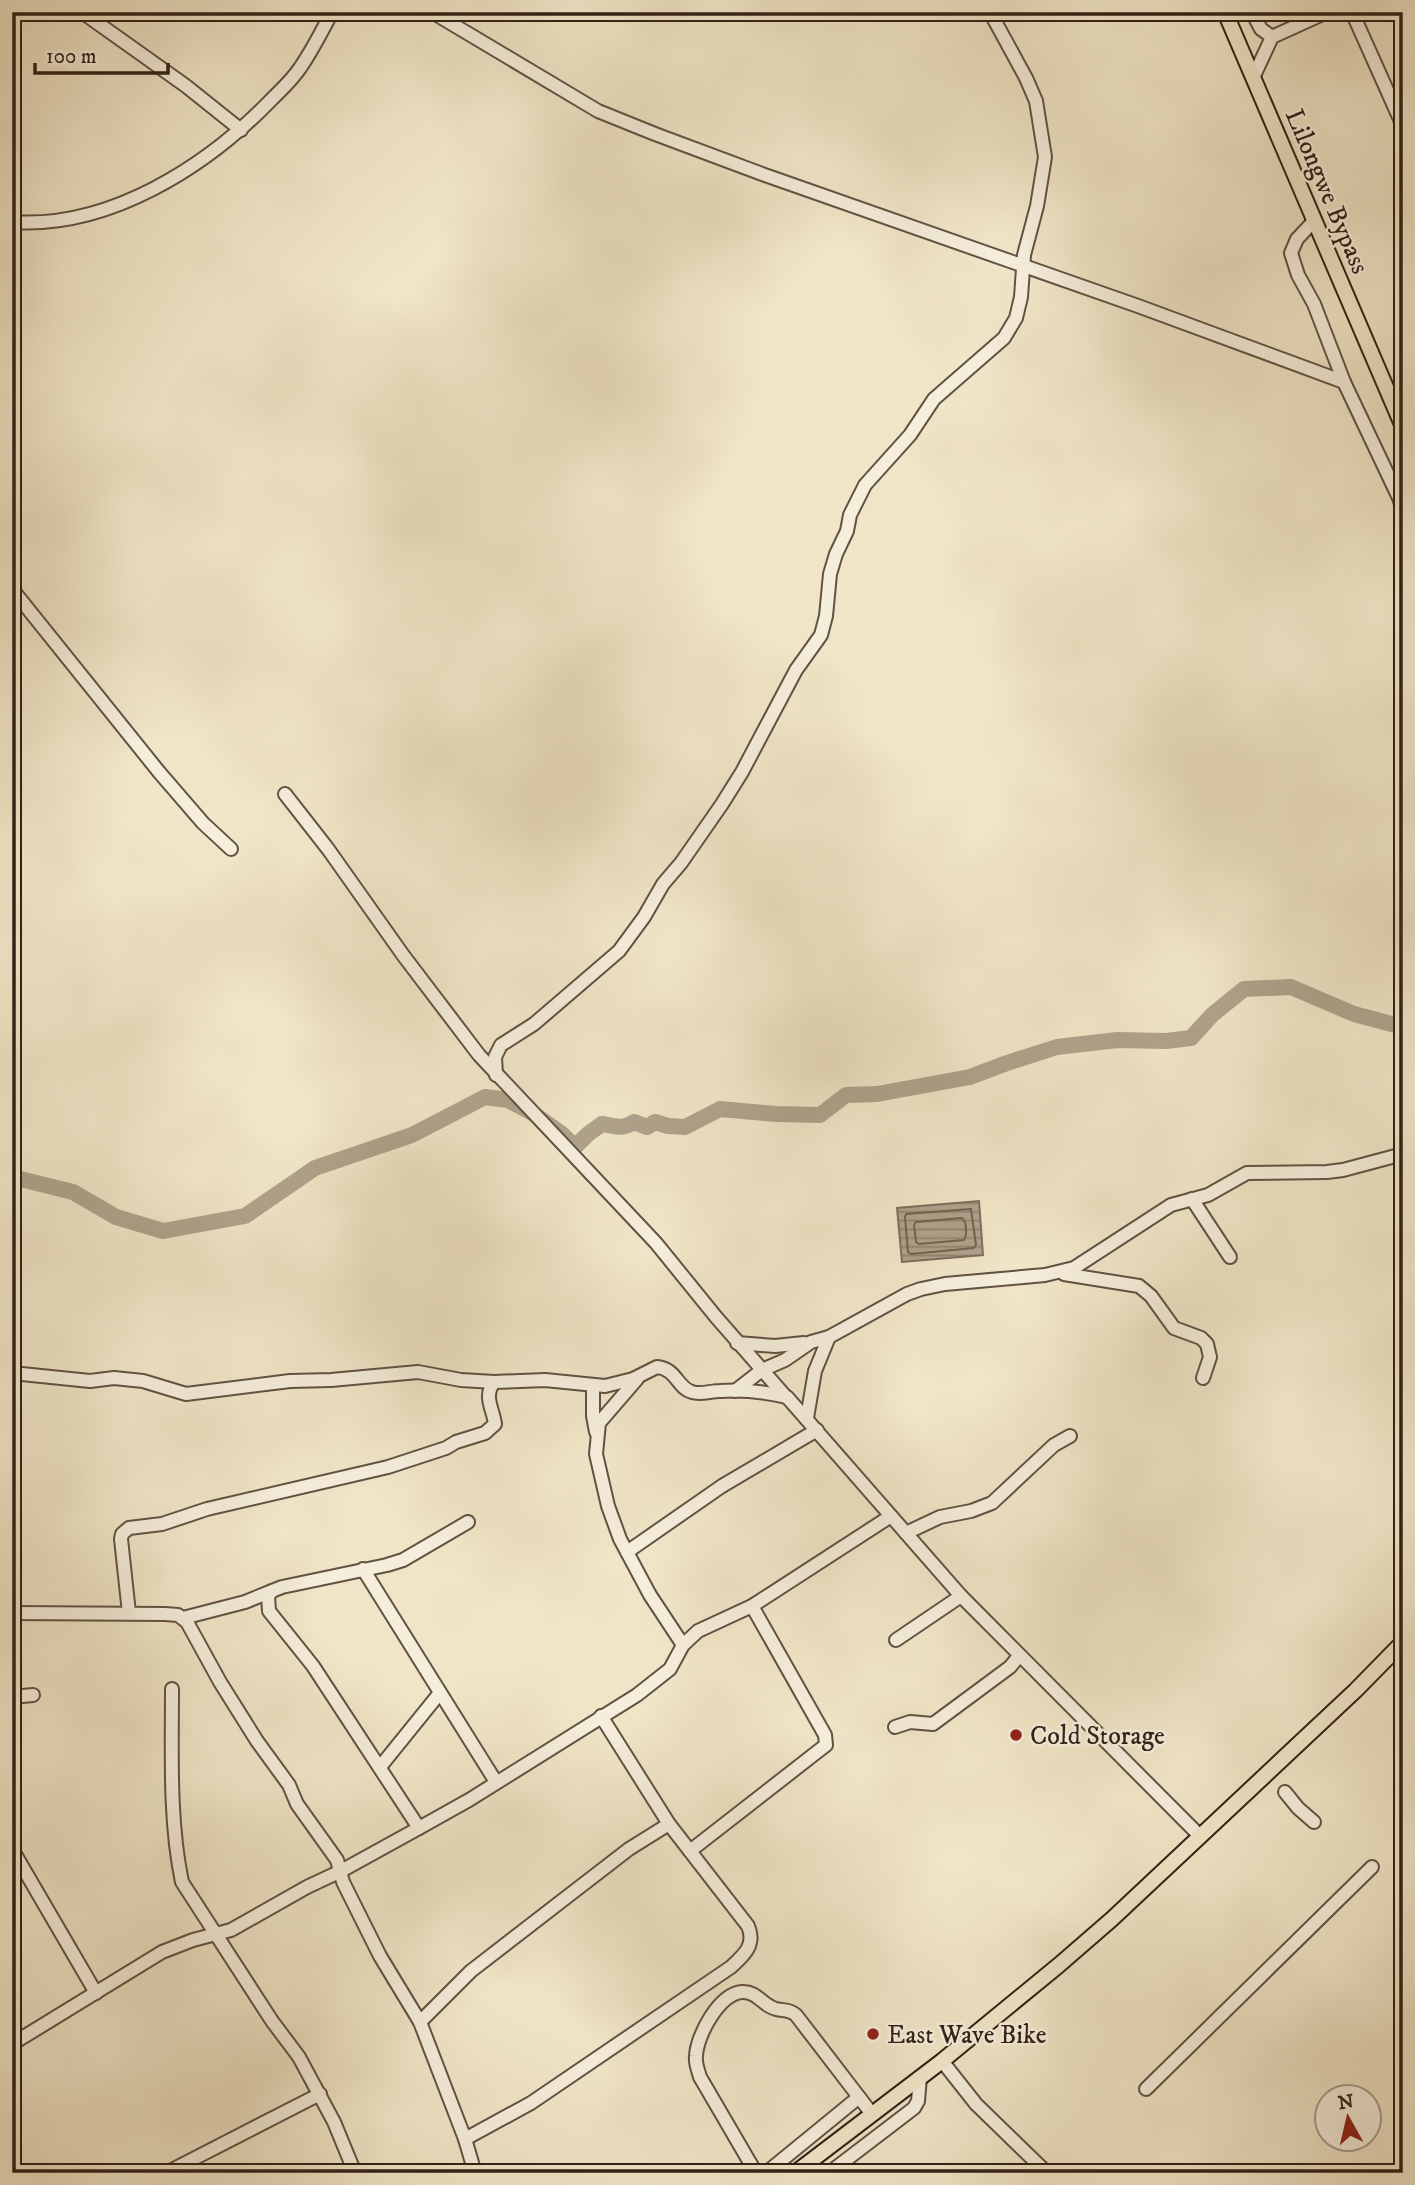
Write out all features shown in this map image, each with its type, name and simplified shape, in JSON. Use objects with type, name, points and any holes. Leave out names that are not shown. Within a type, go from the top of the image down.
[{"type":"main road","name":"Lilongwe Bypass","points":[[1225,12],[1400,413],[1403,426]]},
{"type":"main road","points":[[795,2173],[942,2062],[1059,1965],[1356,1690],[1403,1642]]},
{"type":"street","points":[[82,12],[186,86],[241,130]]},
{"type":"street","points":[[12,222],[29,223],[96,213],[157,188],[183,172],[241,130],[299,69],[332,12]]},
{"type":"street","points":[[432,12],[598,111],[762,174],[1138,306],[1344,382]]},
{"type":"street","points":[[496,1075],[495,1057],[501,1045],[534,1024],[619,951],[644,917],[663,884],[722,804],[796,670],[821,635],[826,616],[830,574],[853,507],[865,485],[910,435],[934,399],[1004,338],[1016,318],[1021,297],[1024,255],[1037,206],[1045,157],[1036,102],[990,12]]},
{"type":"street","points":[[1252,12],[1261,29],[1272,37]]},
{"type":"street","points":[[1252,78],[1272,37],[1327,12]]},
{"type":"street","points":[[1352,12],[1403,126]]},
{"type":"street","points":[[12,160],[12,171]]},
{"type":"street","points":[[1314,221],[1297,239],[1291,253],[1344,382],[1403,510]]},
{"type":"street","points":[[12,589],[159,772],[203,823],[231,849]]},
{"type":"street","points":[[285,794],[328,849],[403,955],[496,1075],[656,1243],[737,1343],[807,1418],[961,1596],[1200,1836]]},
{"type":"street","points":[[1060,1273],[1088,1260],[1171,1205],[1208,1195],[1247,1173],[1327,1172],[1403,1154]]},
{"type":"street","points":[[1192,1199],[1230,1258]]},
{"type":"street","points":[[737,1343],[775,1346],[811,1342],[829,1338],[921,1289],[945,1284],[1060,1273],[1139,1286],[1174,1328],[1201,1338],[1206,1344],[1210,1357],[1203,1378]]},
{"type":"street","points":[[807,1418],[816,1371],[829,1338]]},
{"type":"street","points":[[735,1391],[762,1370],[785,1360],[811,1342]]},
{"type":"street","points":[[12,1373],[90,1381],[130,1379],[186,1394],[290,1381],[331,1380],[404,1372],[461,1380],[545,1380],[606,1386],[619,1384],[649,1369],[664,1368],[671,1371],[687,1390],[694,1393],[735,1391],[787,1397]]},
{"type":"street","points":[[642,1374],[600,1423],[596,1454],[613,1524],[650,1595],[683,1645]]},
{"type":"street","points":[[129,1613],[121,1539],[125,1530],[162,1524],[207,1509],[388,1467],[485,1433],[495,1424],[488,1397],[494,1382]]},
{"type":"street","points":[[593,1385],[593,1416],[597,1435]]},
{"type":"street","points":[[627,1552],[722,1486],[817,1430]]},
{"type":"street","points":[[906,1532],[940,1517],[971,1511],[992,1503],[1054,1445],[1070,1436]]},
{"type":"street","points":[[12,2044],[162,1952],[231,1930],[419,1828],[496,1782],[637,1695],[663,1675],[675,1662],[683,1645],[698,1631],[752,1606],[891,1516]]},
{"type":"street","points":[[12,1613],[165,1614],[183,1618],[245,1602],[272,1591],[402,1560],[468,1522]]},
{"type":"street","points":[[363,1569],[496,1782]]},
{"type":"street","points":[[272,1591],[268,1596],[269,1611],[313,1666],[419,1828]]},
{"type":"street","points":[[896,1640],[961,1596]]},
{"type":"street","points":[[690,1851],[823,1749],[827,1740],[752,1606]]},
{"type":"street","points":[[183,1618],[257,1741],[289,1786],[297,1804],[337,1860],[343,1882],[380,1956],[420,2022],[475,2173]]},
{"type":"street","points":[[895,1727],[910,1723],[933,1724],[1010,1667],[1019,1656]]},
{"type":"street","points":[[172,1689],[172,1776],[177,1862],[182,1882],[272,2021],[299,2057],[320,2094],[355,2173]]},
{"type":"street","points":[[380,1767],[439,1694]]},
{"type":"street","points":[[12,1697],[33,1695]]},
{"type":"street","points":[[465,2140],[531,2104],[731,1967],[750,1947],[752,1940],[748,1926],[669,1824],[601,1716]]},
{"type":"street","points":[[1284,1792],[1297,1808],[1314,1822]]},
{"type":"street","points":[[420,2022],[471,1970],[629,1849],[669,1824]]},
{"type":"street","points":[[12,1849],[96,1993]]},
{"type":"street","points":[[1146,2089],[1372,1867]]},
{"type":"street","points":[[756,2173],[700,2077],[696,2064],[696,2053],[703,2030],[715,2011],[735,1994],[754,1994],[772,2008],[791,2011],[796,2015],[872,2114]]},
{"type":"street","points":[[942,2062],[976,2104],[1047,2173]]},
{"type":"street","points":[[829,2173],[914,2109],[918,2101],[920,2077]]},
{"type":"street","points":[[166,2173],[320,2094]]},
{"type":"street","points":[[765,2173],[859,2097]]},
{"type":"water","points":[[979,1201],[983,1255],[902,1262],[897,1208]]},
{"type":"waterway","points":[[12,1177],[73,1192],[116,1217],[163,1231],[245,1216],[315,1168],[412,1135],[485,1097],[508,1100],[534,1114],[575,1147],[602,1124],[622,1127],[634,1122],[647,1127],[655,1122],[685,1127],[720,1109],[820,1115],[846,1095],[877,1094],[970,1077],[1057,1047],[1117,1040],[1166,1041],[1191,1038],[1212,1015],[1244,989],[1291,987],[1354,1014],[1403,1027]]},
{"type":"place","name":"Cold Storage","points":[[1016,1735]]},
{"type":"place","name":"East Wave Bike","points":[[873,2034]]}]
